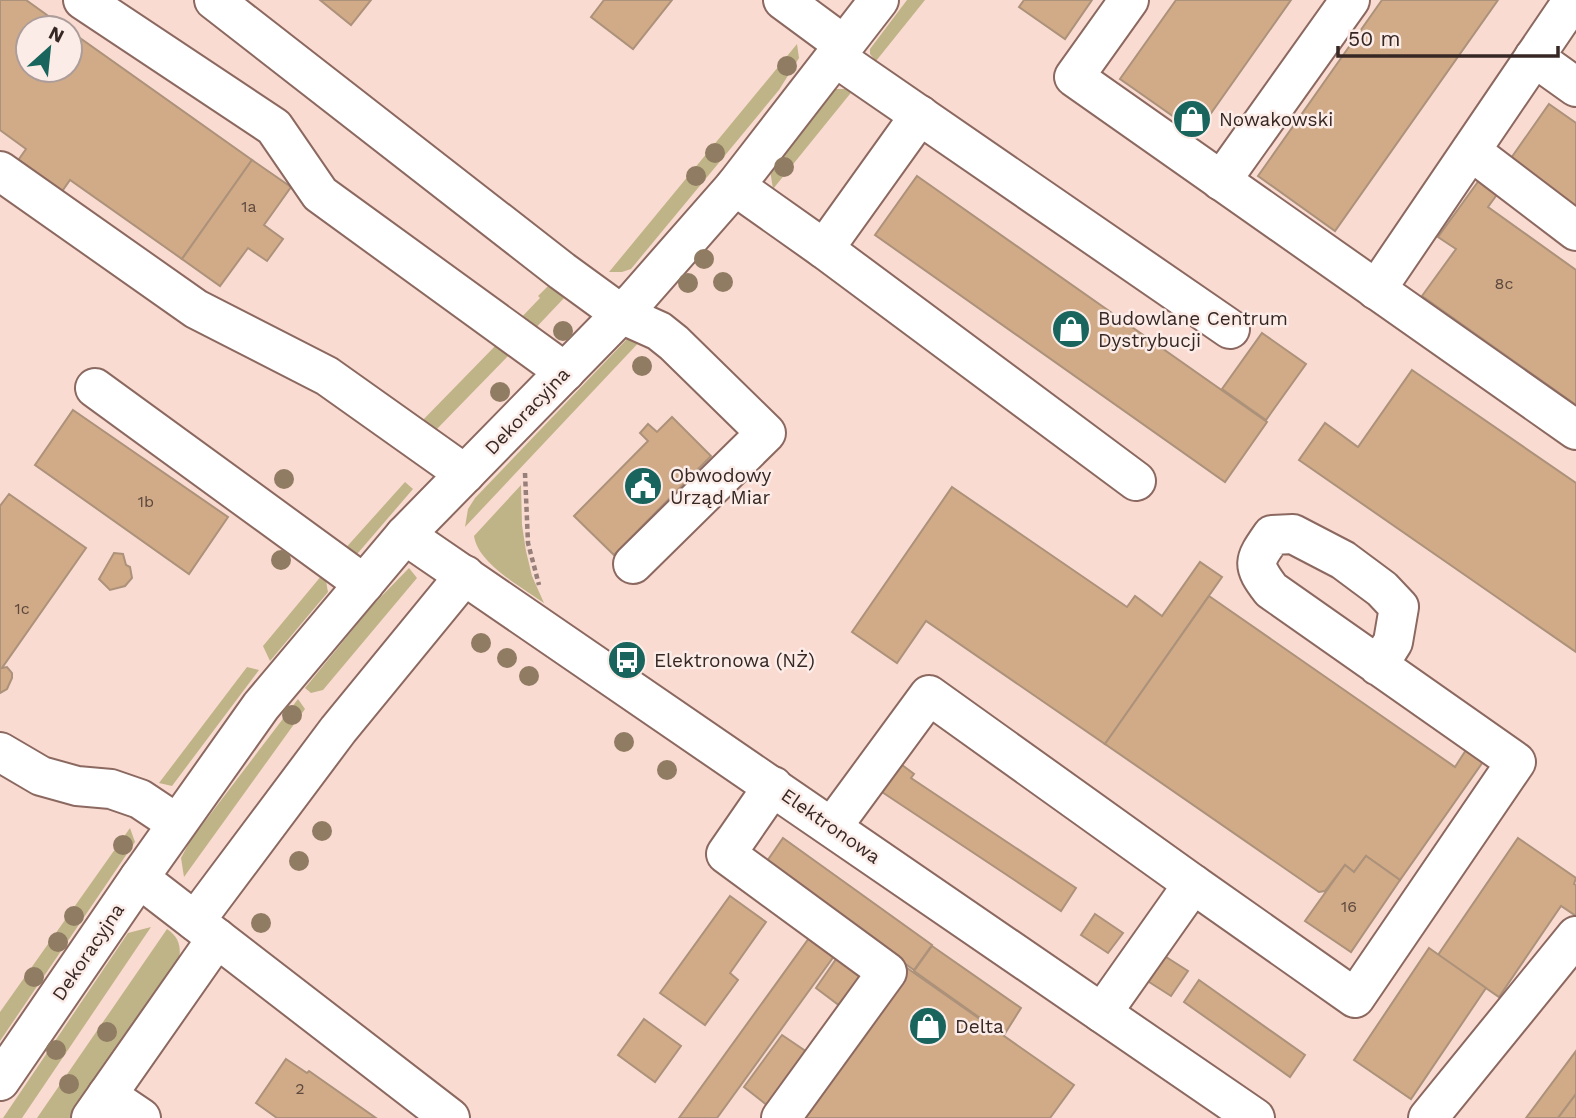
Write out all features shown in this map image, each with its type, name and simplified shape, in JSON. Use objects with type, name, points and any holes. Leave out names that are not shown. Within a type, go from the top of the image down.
[{"type":"street","points":[[83,0],[274,127],[320,194],[565,372]]},
{"type":"street","points":[[214,0],[562,271],[621,314],[659,331],[766,433],[633,564]]},
{"type":"street","points":[[783,0],[840,51],[920,115],[1230,329]]},
{"type":"street","points":[[1129,0],[1074,78],[1576,430]]},
{"type":"street","points":[[1221,181],[1350,0]]},
{"type":"street","points":[[1376,290],[1573,0]]},
{"type":"street","name":"Dekoracyjna","points":[[0,1081],[177,823],[261,706],[405,535],[621,314],[736,186],[840,51],[865,5]]},
{"type":"street","points":[[1534,57],[1576,87]]},
{"type":"street","points":[[824,249],[920,115]]},
{"type":"street","points":[[1471,151],[1576,231]]},
{"type":"street","points":[[0,171],[196,309],[327,376],[465,474]]},
{"type":"street","points":[[736,186],[1136,481]]},
{"type":"street","points":[[95,388],[364,584]]},
{"type":"street","name":"Elektronowa","points":[[405,535],[1255,1118]]},
{"type":"street","points":[[141,1118],[99,1107],[206,929],[338,730],[464,575]]},
{"type":"street","points":[[832,827],[929,695],[1355,998],[1516,762],[1378,666]]},
{"type":"street","points":[[0,752],[41,776],[77,786],[111,789],[140,799],[177,823]]},
{"type":"street","points":[[773,786],[726,854],[887,972],[781,1118]]},
{"type":"street","points":[[139,878],[450,1118]]},
{"type":"street","points":[[1102,1013],[1193,884]]},
{"type":"street","points":[[1428,1118],[1576,936]]},
{"type":"path","points":[[525,473],[528,543],[542,592]]},
{"type":"shaded area","points":[[907,0],[925,0],[876,61],[870,54],[870,49]]},
{"type":"shaded area","points":[[797,44],[799,58],[779,90],[631,269],[609,272]]},
{"type":"shaded area","points":[[836,89],[854,89],[773,189],[770,170]]},
{"type":"shaded area","points":[[550,284],[565,297],[529,335],[516,323]]},
{"type":"shaded area","points":[[644,337],[465,527],[468,509],[475,498],[628,338]]},
{"type":"shaded area","points":[[500,341],[509,355],[434,432],[420,423]]},
{"type":"shaded area","points":[[405,482],[413,489],[358,553],[343,551]]},
{"type":"shaded area","points":[[521,485],[526,551],[532,576],[544,603],[492,565],[477,546],[474,536]]},
{"type":"shaded area","points":[[409,568],[417,578],[323,690],[311,693],[305,688],[372,606]]},
{"type":"shaded area","points":[[322,575],[328,592],[270,661],[263,646]]},
{"type":"shaded area","points":[[247,667],[259,670],[172,786],[159,783]]},
{"type":"shaded area","points":[[298,699],[305,709],[184,877],[181,858],[190,841]]},
{"type":"shaded area","points":[[130,828],[135,842],[0,1041],[0,1012]]},
{"type":"shaded area","points":[[151,927],[22,1118],[3,1118],[128,933]]},
{"type":"shaded area","points":[[167,929],[179,943],[179,962],[72,1118],[37,1118]]},
{"type":"building","points":[[0,0],[26,0],[46,14],[14,14],[14,84],[84,84],[84,41],[252,160],[182,259],[70,180],[56,200],[12,169],[26,149],[0,130]]},
{"type":"building","points":[[320,0],[371,0],[351,25]]},
{"type":"building","points":[[604,0],[672,0],[633,49],[591,17]]},
{"type":"building","points":[[1024,0],[1092,0],[1065,39],[1019,7]]},
{"type":"building","points":[[1176,0],[1291,0],[1197,133],[1120,79]]},
{"type":"building","points":[[1382,0],[1498,0],[1335,231],[1258,176]]},
{"type":"building","points":[[1549,104],[1576,123],[1576,209],[1509,161]]},
{"type":"building","points":[[252,160],[291,187],[264,225],[283,239],[267,261],[248,248],[220,286],[182,259]]},
{"type":"building","name":"Budowlane Centrum Dystrybucji","points":[[917,176],[1267,422],[1225,482],[875,235]]},
{"type":"building","points":[[1480,179],[1501,189],[1488,207],[1576,270],[1576,405],[1422,296],[1456,249],[1438,237]]},
{"type":"building","points":[[1262,333],[1306,364],[1266,420],[1222,389]]},
{"type":"building","points":[[1412,370],[1576,483],[1576,652],[1299,460],[1325,423],[1358,447]]},
{"type":"building","points":[[73,410],[228,517],[189,574],[35,465]]},
{"type":"building","name":"Obwodowy Urząd Miar","points":[[672,417],[711,456],[614,555],[574,516],[648,441],[640,433],[648,424],[657,432]]},
{"type":"building","points":[[952,487],[1127,607],[1135,596],[1162,616],[1200,562],[1222,577],[1105,744],[926,621],[897,663],[852,632]]},
{"type":"building","points":[[9,494],[86,548],[2,668],[7,667],[12,678],[7,689],[0,693],[0,506]]},
{"type":"building","points":[[114,553],[123,554],[132,578],[125,586],[110,590],[99,579]]},
{"type":"building","points":[[1209,596],[1455,767],[1468,747],[1485,759],[1400,880],[1366,856],[1354,872],[1345,865],[1325,891],[1319,892],[1105,744]]},
{"type":"building","points":[[898,762],[914,774],[911,778],[1076,888],[1061,911],[879,790]]},
{"type":"building","points":[[783,838],[932,945],[914,970],[765,864]]},
{"type":"building","points":[[1518,838],[1576,878],[1576,916],[1561,906],[1499,997],[1438,955]]},
{"type":"building","points":[[1366,856],[1400,880],[1351,952],[1305,921],[1345,865],[1354,872]]},
{"type":"building","points":[[730,896],[766,922],[730,973],[738,980],[705,1025],[660,993]]},
{"type":"building","points":[[1095,914],[1123,933],[1108,953],[1081,935]]},
{"type":"building","points":[[812,934],[837,952],[717,1118],[679,1118]]},
{"type":"building","points":[[932,946],[1021,1008],[1004,1035],[914,971]]},
{"type":"building","points":[[1429,948],[1486,988],[1411,1099],[1354,1060]]},
{"type":"building","points":[[839,955],[864,973],[840,1006],[816,988]]},
{"type":"building","points":[[1163,955],[1188,971],[1171,996],[1146,980]]},
{"type":"building","name":"Delta","points":[[907,968],[1074,1085],[1050,1118],[799,1118]]},
{"type":"building","points":[[1199,980],[1305,1055],[1290,1077],[1184,1002]]},
{"type":"building","points":[[644,1019],[681,1046],[655,1082],[618,1055]]},
{"type":"building","points":[[782,1035],[807,1052],[768,1106],[744,1087]]},
{"type":"building","points":[[1576,1051],[1576,1094],[1558,1118],[1526,1118]]},
{"type":"building","points":[[286,1059],[307,1073],[309,1071],[376,1118],[277,1118],[256,1103]]},
{"type":"building","points":[[1576,1094],[1576,1118],[1558,1118]]},
{"type":"place","name":"Nowakowski","points":[[1192,119]]},
{"type":"place","name":"Budowlane Centrum Dystrybucji","points":[[1071,329]]},
{"type":"place","name":"Obwodowy Urząd Miar","points":[[643,486]]},
{"type":"place","name":"Elektronowa (NŻ)","points":[[627,660]]},
{"type":"place","name":"Delta","points":[[928,1026]]}]
